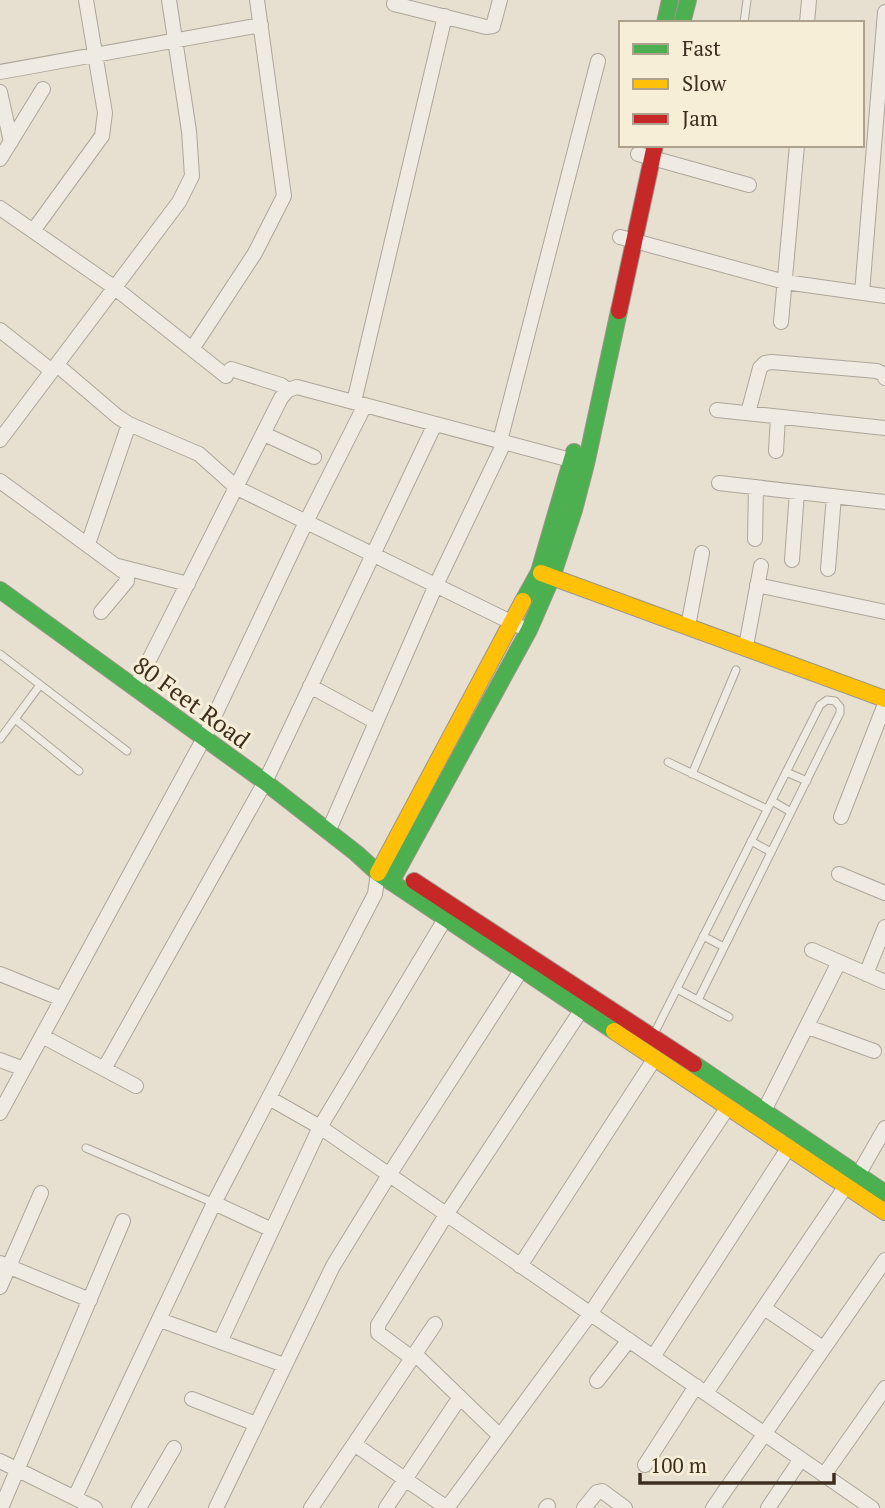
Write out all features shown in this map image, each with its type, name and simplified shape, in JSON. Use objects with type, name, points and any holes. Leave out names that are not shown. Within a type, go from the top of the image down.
[{"type":"main road","points":[[665,21],[670,0]]},
{"type":"main road","points":[[683,21],[688,0]]},
{"type":"main road","points":[[388,872],[529,630],[545,575],[574,510],[579,463],[646,150]]},
{"type":"main road","points":[[388,872],[513,623],[545,575]]},
{"type":"main road","points":[[545,575],[746,646],[885,701]]},
{"type":"main road","name":"80 Feet Road","points":[[0,590],[265,782],[356,853],[388,872]]},
{"type":"main road","points":[[388,872],[445,919],[789,1147],[852,1180],[885,1193]]},
{"type":"main road","points":[[388,872],[653,1036],[764,1111],[852,1180],[885,1212]]},
{"type":"street","points":[[33,231],[102,136],[105,113],[93,55],[86,0]]},
{"type":"street","points":[[0,440],[179,202],[192,176],[189,131],[169,0]]},
{"type":"street","points":[[192,349],[255,253],[284,196],[257,0]]},
{"type":"street","points":[[394,4],[486,27],[493,26],[500,0]]},
{"type":"street","points":[[807,21],[809,0]]},
{"type":"street","points":[[862,293],[878,178],[885,12]]},
{"type":"street","points":[[0,1113],[204,738],[359,404],[444,16]]},
{"type":"street","points":[[0,72],[261,25]]},
{"type":"street","points":[[328,832],[502,442],[598,61]]},
{"type":"street","points":[[0,159],[43,89]]},
{"type":"street","points":[[0,92],[11,142]]},
{"type":"street","points":[[781,322],[797,147]]},
{"type":"street","points":[[646,150],[749,185]]},
{"type":"street","points":[[0,208],[115,288],[192,349],[228,372],[281,385],[288,390]]},
{"type":"street","points":[[627,239],[785,282],[885,296]]},
{"type":"street","points":[[0,330],[129,424],[199,454],[237,488],[529,630]]},
{"type":"street","points":[[747,413],[760,368],[765,363],[877,371],[885,378]]},
{"type":"street","points":[[135,688],[288,390],[297,387],[579,463]]},
{"type":"street","points":[[717,410],[885,428]]},
{"type":"street","points":[[776,452],[778,417]]},
{"type":"street","points":[[88,544],[129,424]]},
{"type":"street","points":[[104,1069],[265,782],[435,424]]},
{"type":"street","points":[[264,434],[314,457]]},
{"type":"street","points":[[0,481],[127,574],[127,581],[101,612]]},
{"type":"street","points":[[719,483],[885,502]]},
{"type":"street","points":[[755,539],[756,487]]},
{"type":"street","points":[[792,560],[797,492]]},
{"type":"street","points":[[828,569],[834,496]]},
{"type":"street","points":[[688,626],[702,553]]},
{"type":"street","points":[[118,566],[188,584]]},
{"type":"street","points":[[746,646],[761,566]]},
{"type":"street","points":[[757,585],[885,612]]},
{"type":"street","points":[[310,686],[376,722]]},
{"type":"street","points":[[841,817],[885,701]]},
{"type":"street","points":[[71,1500],[160,1320],[214,1203],[388,872]]},
{"type":"street","points":[[839,874],[885,893]]},
{"type":"street","points":[[220,1342],[320,1127],[445,919]]},
{"type":"street","points":[[866,974],[885,927]]},
{"type":"street","points":[[812,950],[885,982]]},
{"type":"street","points":[[764,1111],[839,962]]},
{"type":"street","points":[[216,1508],[333,1266],[522,969]]},
{"type":"street","points":[[0,974],[62,999]]},
{"type":"street","points":[[500,1436],[414,1356],[378,1333],[377,1325],[446,1214],[582,1009]]},
{"type":"street","points":[[807,1027],[874,1051]]},
{"type":"street","points":[[42,1036],[136,1086]]},
{"type":"street","points":[[520,1266],[655,1058]]},
{"type":"street","points":[[0,1060],[24,1069]]},
{"type":"street","points":[[269,1098],[320,1127],[764,1433],[864,1506]]},
{"type":"street","points":[[354,1444],[447,1508],[590,1314],[728,1107]]},
{"type":"street","points":[[645,1465],[764,1308],[885,1128]]},
{"type":"street","points":[[653,1357],[789,1147]]},
{"type":"street","points":[[0,1287],[4,1264],[41,1193]]},
{"type":"street","points":[[214,1203],[272,1230]]},
{"type":"street","points":[[1,1508],[123,1221]]},
{"type":"street","points":[[713,1508],[885,1260]]},
{"type":"street","points":[[4,1264],[90,1300]]},
{"type":"street","points":[[764,1308],[823,1348]]},
{"type":"street","points":[[160,1320],[284,1365]]},
{"type":"street","points":[[311,1508],[435,1324]]},
{"type":"street","points":[[597,1381],[629,1340]]},
{"type":"street","points":[[824,1475],[885,1388]]},
{"type":"street","points":[[386,1508],[460,1397]]},
{"type":"street","points":[[192,1399],[256,1424]]},
{"type":"street","points":[[139,1508],[174,1448]]},
{"type":"street","points":[[768,1508],[801,1459]]},
{"type":"street","points":[[0,1461],[71,1500],[95,1508]]},
{"type":"street","points":[[584,1508],[597,1492],[602,1492],[625,1508]]},
{"type":"lane","points":[[744,21],[747,0]]},
{"type":"lane","points":[[0,654],[127,751]]},
{"type":"lane","points":[[692,774],[736,670]]},
{"type":"lane","points":[[653,1036],[835,680]]},
{"type":"lane","points":[[0,739],[40,685]]},
{"type":"lane","points":[[698,1000],[840,713],[840,707],[835,701],[827,700]]},
{"type":"lane","points":[[15,719],[79,771]]},
{"type":"lane","points":[[668,762],[767,809]]},
{"type":"lane","points":[[786,772],[807,781]]},
{"type":"lane","points":[[772,801],[791,812]]},
{"type":"lane","points":[[751,842],[771,852]]},
{"type":"lane","points":[[703,936],[724,947]]},
{"type":"lane","points":[[677,989],[729,1017]]},
{"type":"lane","points":[[86,1147],[214,1203]]},
{"type":"traffic: fast","points":[[665,21],[670,0]]},
{"type":"traffic: fast","points":[[683,21],[688,0]]},
{"type":"traffic: fast","points":[[391,882],[529,630],[552,577],[586,464],[619,311]]},
{"type":"traffic: fast","points":[[523,601],[539,572],[574,452]]},
{"type":"traffic: fast","points":[[0,590],[265,782],[378,873],[614,1031]]},
{"type":"traffic: fast","points":[[694,1064],[885,1193]]},
{"type":"traffic: slow","points":[[541,573],[885,699]]},
{"type":"traffic: slow","points":[[378,873],[523,601]]},
{"type":"traffic: slow","points":[[614,1031],[885,1212]]},
{"type":"traffic: jam","points":[[619,311],[655,147]]},
{"type":"traffic: jam","points":[[414,881],[694,1064]]}]
